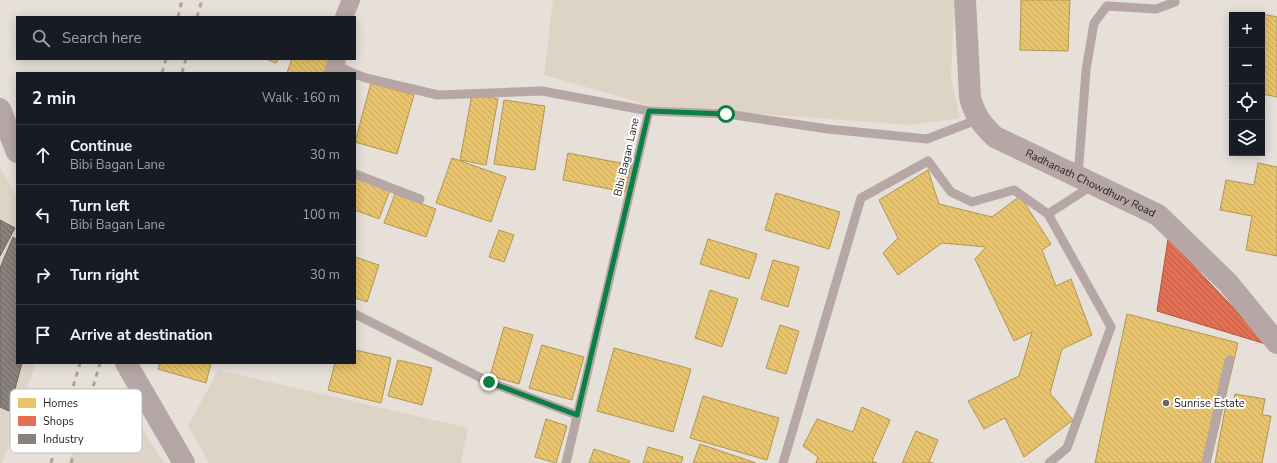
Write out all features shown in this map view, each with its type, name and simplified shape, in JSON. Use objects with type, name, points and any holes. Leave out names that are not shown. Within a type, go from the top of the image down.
[{"type":"main road","points":[[0,109],[16,149]]},
{"type":"main road","points":[[133,367],[184,463]]},
{"type":"street","points":[[344,16],[351,0]]},
{"type":"street","name":"Radhanath Chowdhury Road","points":[[966,0],[970,97],[972,107],[978,120],[995,137],[1142,206],[1164,220],[1228,283],[1277,344]]},
{"type":"lane","points":[[1048,214],[1086,180],[1086,70],[1094,23],[1107,6],[1156,9],[1175,2],[1175,0]]},
{"type":"lane","points":[[335,66],[351,72]]},
{"type":"lane","points":[[356,74],[366,78],[438,95],[542,91],[649,111]]},
{"type":"lane","name":"Bibi Bagan Lane","points":[[566,463],[649,111],[726,114],[828,129],[926,139],[978,120]]},
{"type":"lane","points":[[783,463],[861,198],[928,161],[951,192],[972,202],[1014,190],[1048,214],[1111,327],[1067,448],[1049,463]]},
{"type":"lane","points":[[356,174],[420,199]]},
{"type":"lane","points":[[356,315],[489,382],[577,415]]},
{"type":"lane","points":[[1206,463],[1229,360]]},
{"type":"shaded area","points":[[553,0],[954,0],[951,78],[960,118],[911,125],[652,106],[544,75]]},
{"type":"shaded area","points":[[0,167],[16,196],[16,364],[36,364],[27,389],[10,389],[10,439],[2,463],[0,463]]},
{"type":"shaded area","points":[[218,370],[468,428],[461,463],[209,463],[188,426]]},
{"type":"shaded area","points":[[142,428],[164,463],[69,463],[72,453],[142,453]]},
{"type":"building: Homes","points":[[1021,0],[1070,0],[1068,51],[1020,50]]},
{"type":"building: Homes","points":[[1265,14],[1277,17],[1277,97],[1265,95]]},
{"type":"building: Homes","points":[[268,60],[278,60],[276,63]]},
{"type":"building: Homes","points":[[292,60],[333,60],[329,72],[287,72]]},
{"type":"building: Homes","points":[[371,83],[414,95],[397,154],[356,142]]},
{"type":"building: Homes","points":[[472,94],[498,99],[486,165],[460,160]]},
{"type":"building: Homes","points":[[504,100],[545,106],[535,170],[494,164]]},
{"type":"building: Homes","points":[[568,153],[631,165],[625,192],[563,180]]},
{"type":"building: Homes","points":[[452,158],[506,177],[491,222],[436,203]]},
{"type":"building: Homes","points":[[1258,163],[1277,167],[1277,256],[1246,250],[1252,216],[1220,210],[1226,180],[1254,185]]},
{"type":"building: Homes","points":[[928,170],[939,204],[992,217],[1020,196],[1051,244],[1042,250],[1056,286],[1071,279],[1092,335],[1062,349],[1050,393],[1073,420],[1024,457],[1005,418],[984,429],[968,401],[1019,376],[1032,332],[1014,341],[975,259],[986,247],[942,243],[898,275],[883,253],[898,238],[879,200]]},
{"type":"building: Homes","points":[[356,178],[390,190],[379,219],[356,210]]},
{"type":"building: Homes","points":[[776,193],[840,212],[829,249],[765,230]]},
{"type":"building: Homes","points":[[395,194],[436,209],[426,237],[384,223]]},
{"type":"building: Homes","points":[[499,230],[514,235],[504,262],[489,257]]},
{"type":"building: Homes","points":[[708,239],[757,254],[749,279],[700,264]]},
{"type":"building: Homes","points":[[356,257],[379,265],[367,302],[356,298]]},
{"type":"building: Homes","points":[[773,260],[799,267],[788,307],[761,299]]},
{"type":"building: Homes","points":[[710,290],[738,299],[722,347],[695,338]]},
{"type":"building: Homes","name":"Sunrise Estate","points":[[1127,314],[1238,343],[1210,463],[1095,463]]},
{"type":"building: Homes","points":[[780,325],[799,331],[786,374],[766,368]]},
{"type":"building: Homes","points":[[504,327],[533,335],[519,384],[490,376]]},
{"type":"building: Homes","points":[[542,345],[584,357],[572,400],[529,388]]},
{"type":"building: Homes","points":[[614,348],[691,369],[673,432],[597,411]]},
{"type":"building: Homes","points":[[356,350],[391,358],[381,403],[328,390],[335,364],[356,364]]},
{"type":"building: Homes","points":[[398,360],[432,368],[422,405],[388,396]]},
{"type":"building: Homes","points":[[160,364],[211,364],[206,383],[158,369]]},
{"type":"building: Homes","points":[[1235,394],[1265,399],[1262,415],[1271,416],[1262,463],[1215,463],[1226,404],[1233,406]]},
{"type":"building: Homes","points":[[703,396],[779,418],[767,460],[690,438]]},
{"type":"building: Homes","points":[[862,407],[890,420],[872,461],[877,463],[816,463],[818,457],[803,446],[817,419],[853,432]]},
{"type":"building: Homes","points":[[546,419],[567,426],[556,463],[535,457]]},
{"type":"building: Homes","points":[[916,431],[938,440],[929,462],[933,463],[902,463]]},
{"type":"building: Homes","points":[[700,444],[756,463],[693,463]]},
{"type":"building: Homes","points":[[648,447],[683,457],[681,463],[643,463]]},
{"type":"building: Homes","points":[[594,449],[630,461],[629,463],[589,463]]},
{"type":"building: Shops","points":[[1168,239],[1269,345],[1157,311]]},
{"type":"building: Industry","points":[[0,220],[15,228],[0,256]]},
{"type":"building: Industry","points":[[13,237],[16,239],[16,364],[22,364],[15,389],[10,389],[9,411],[0,407],[0,268]]},
{"type":"railway","points":[[178,16],[182,0]]},
{"type":"railway","points":[[197,16],[202,0]]},
{"type":"railway","points":[[162,72],[166,60]]},
{"type":"railway","points":[[182,72],[186,60]]},
{"type":"railway","points":[[72,389],[80,364]]},
{"type":"railway","points":[[92,389],[100,364]]},
{"type":"railway","points":[[51,463],[54,453]]},
{"type":"railway","points":[[71,463],[74,453]]},
{"type":"place","name":"Sunrise Estate","points":[[1166,403]]},
{"type":"route","points":[[489,382],[577,415],[649,111],[726,114]]}]
